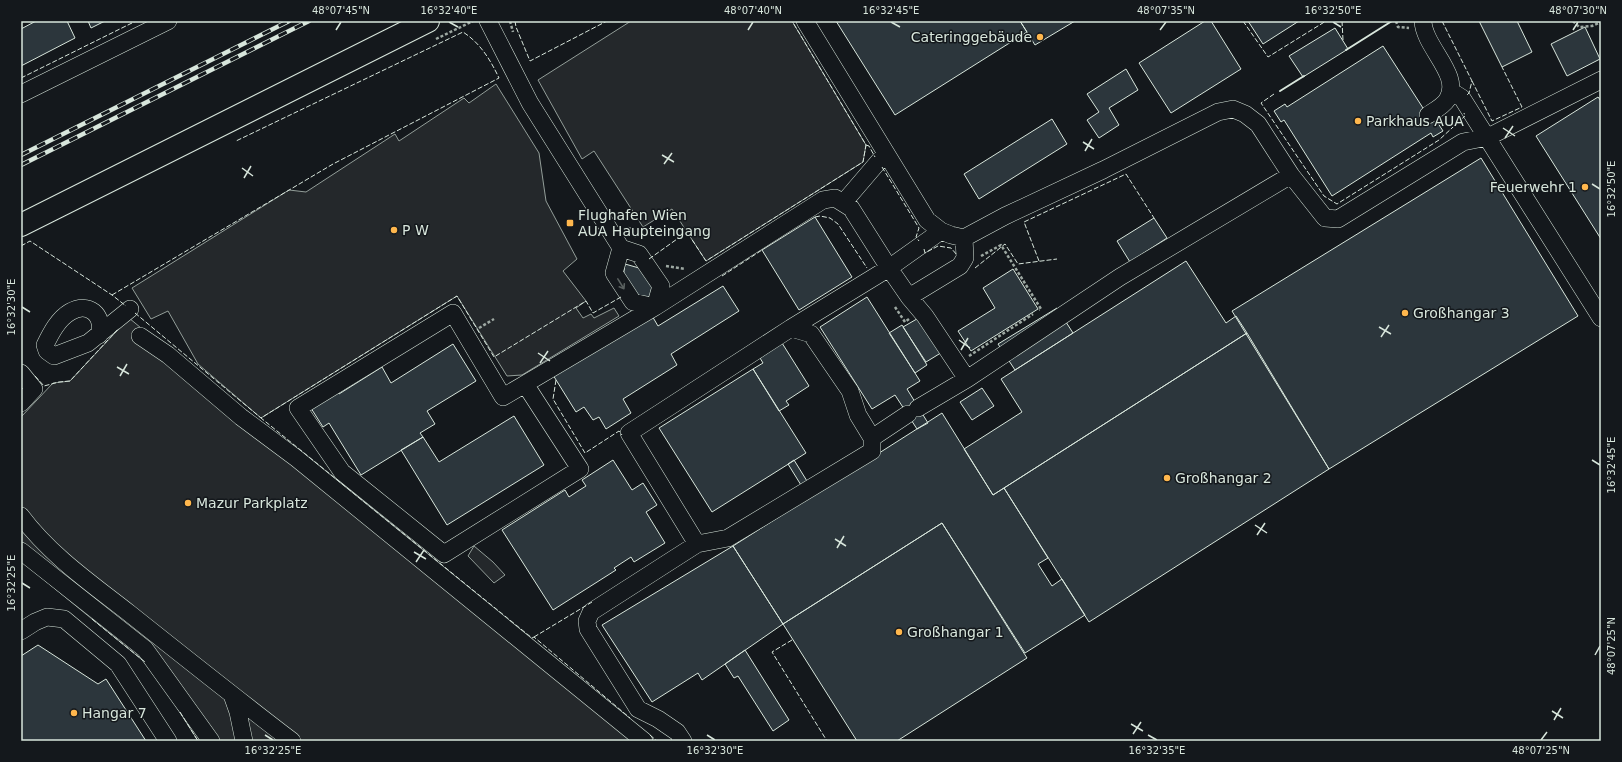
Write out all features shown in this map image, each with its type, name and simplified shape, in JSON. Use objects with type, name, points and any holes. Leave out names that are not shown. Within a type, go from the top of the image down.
[{"type":"main road","points":[[21,225],[428,21]]},
{"type":"street","points":[[21,94],[168,21]]},
{"type":"street","points":[[488,21],[530,103],[621,248],[639,254],[661,286],[655,307]]},
{"type":"street","points":[[805,21],[885,154],[927,220],[941,231],[964,238],[1005,216],[1103,170],[1218,112],[1233,110],[1245,114],[1258,124],[1291,175],[1325,218],[1338,219],[1463,142],[1488,137],[1601,80]]},
{"type":"street","points":[[1423,21],[1427,39],[1451,78],[1451,91],[1447,101],[1428,115]]},
{"type":"street","points":[[1451,91],[1462,98],[1488,137],[1601,318]]},
{"type":"street","points":[[844,202],[885,154]]},
{"type":"street","points":[[872,438],[913,411],[967,379],[1120,278],[1291,175]]},
{"type":"street","points":[[525,384],[580,469],[444,554],[342,472],[298,408],[453,314],[503,397],[655,307],[823,200],[835,198],[844,202],[851,208],[889,268],[909,297],[925,316],[967,379]]},
{"type":"street","points":[[697,544],[629,433],[792,328],[889,268],[941,231]]},
{"type":"street","points":[[909,297],[960,266],[965,258],[964,238]]},
{"type":"street","points":[[621,248],[614,272],[633,302],[655,307]]},
{"type":"street","points":[[99,335],[130,310]]},
{"type":"street","points":[[683,741],[677,732],[658,719],[638,710],[588,629],[587,621],[591,612],[697,544],[728,538],[872,451],[872,438],[858,415],[850,391],[811,334],[792,328]]},
{"type":"street","points":[[140,336],[168,356],[241,417],[296,458],[644,741]]},
{"type":"street","points":[[21,373],[34,389],[21,403]]},
{"type":"street","points":[[21,516],[33,532],[78,573],[292,741]]},
{"type":"street","points":[[21,551],[146,649],[211,741]]},
{"type":"street","points":[[21,631],[35,622],[47,617],[64,619],[118,664],[168,741]]},
{"type":"street","points":[[232,695],[238,712],[244,741]]},
{"type":"path","points":[[1573,21],[1578,27],[1592,26],[1601,22]]},
{"type":"path","points":[[957,364],[1041,309],[1001,245],[982,255],[978,260]]},
{"type":"shaded area","points":[[631,21],[792,21],[866,145],[863,162],[706,261],[672,209],[643,227],[594,151],[582,159],[538,80]]},
{"type":"shaded area","name":"P W","points":[[496,84],[539,153],[546,201],[577,259],[563,271],[586,301],[576,308],[583,318],[591,314],[594,318],[614,308],[619,316],[522,375],[507,376],[457,296],[261,418],[198,364],[168,311],[151,319],[132,288],[289,190],[306,192],[395,134],[399,141],[464,98],[469,103]]},
{"type":"shaded area","name":"Mazur Parkplatz","points":[[129,318],[234,405],[651,741],[198,741],[152,668],[21,561],[21,417],[53,383],[70,381]]},
{"type":"shaded area","points":[[474,546],[493,562],[505,575],[494,583],[468,556]]},
{"type":"building","points":[[36,21],[67,21],[75,38],[21,66],[21,29]]},
{"type":"building","points":[[88,21],[105,21],[91,28]]},
{"type":"building","points":[[836,21],[1020,21],[1027,32],[895,115]]},
{"type":"building","name":"Cateringgebäude","points":[[1020,21],[1075,21],[1035,45]]},
{"type":"building","points":[[1205,21],[1211,21],[1241,69],[1171,113],[1139,63]]},
{"type":"building","points":[[1248,21],[1299,21],[1263,44]]},
{"type":"building","points":[[1479,21],[1517,21],[1532,52],[1502,67]]},
{"type":"building","points":[[1585,27],[1600,59],[1567,76],[1551,44]]},
{"type":"building","points":[[1335,28],[1348,49],[1303,77],[1289,56]]},
{"type":"building","name":"Parkhaus AUA","points":[[1383,46],[1432,122],[1436,120],[1443,131],[1433,137],[1431,133],[1332,196],[1284,120],[1281,122],[1274,111],[1285,104],[1287,107]]},
{"type":"building","points":[[1126,69],[1138,90],[1109,108],[1119,125],[1099,138],[1087,120],[1099,112],[1087,94]]},
{"type":"building","name":"Feuerwehr 1","points":[[1598,97],[1601,101],[1601,239],[1536,136]]},
{"type":"building","points":[[1052,119],[1067,144],[979,199],[964,174]]},
{"type":"building","name":"Großhangar 3","points":[[1481,158],[1578,316],[1329,469],[1232,311]]},
{"type":"building","points":[[815,217],[852,277],[799,310],[762,250]]},
{"type":"building","points":[[1154,218],[1167,238],[1130,262],[1117,241]]},
{"type":"building","points":[[1186,261],[1226,323],[1236,316],[1247,333],[993,495],[964,449],[1022,412],[1001,379]]},
{"type":"building","points":[[625,264],[639,268],[652,287],[649,300],[631,291],[623,278]]},
{"type":"building","points":[[1013,269],[1038,309],[971,351],[958,331],[995,308],[983,288]]},
{"type":"building","points":[[723,286],[739,311],[671,354],[677,365],[623,399],[631,413],[606,429],[599,417],[593,420],[584,407],[576,412],[553,375],[651,314],[658,326]]},
{"type":"building","points":[[867,297],[920,381],[907,389],[928,423],[917,429],[895,395],[872,409],[820,327]]},
{"type":"building","points":[[1057,308],[1073,333],[1015,370],[998,344]]},
{"type":"building","points":[[922,316],[944,351],[926,362],[903,327]]},
{"type":"building","points":[[902,325],[927,365],[915,373],[889,333]]},
{"type":"building","name":"Großhangar 2","points":[[1247,333],[1329,469],[1089,622],[1004,488]]},
{"type":"building","points":[[782,343],[809,386],[786,401],[789,405],[779,411],[753,369],[763,363],[760,358]]},
{"type":"building","points":[[453,344],[476,381],[427,411],[435,424],[420,433],[423,437],[361,475],[329,423],[323,427],[309,405],[336,389],[339,394],[382,367],[391,383]]},
{"type":"building","points":[[753,369],[806,453],[712,512],[659,428]]},
{"type":"building","points":[[982,388],[994,406],[972,420],[960,402]]},
{"type":"building","points":[[942,413],[993,495],[1004,488],[1048,558],[1038,564],[1052,586],[1062,579],[1085,615],[1025,653],[942,523],[783,624],[733,546]]},
{"type":"building","points":[[514,416],[544,465],[447,525],[401,450],[423,437],[439,462]]},
{"type":"building","points":[[613,460],[632,490],[643,483],[657,505],[646,512],[665,543],[634,562],[631,557],[614,568],[616,570],[553,610],[502,530],[565,490],[569,497],[586,486],[582,480]]},
{"type":"building","points":[[794,460],[815,494],[809,498],[788,464]]},
{"type":"building","name":"Großhangar 1","points":[[942,523],[1027,658],[897,741],[857,741],[783,624]]},
{"type":"building","points":[[733,546],[783,624],[702,680],[698,673],[652,702],[602,625]]},
{"type":"building","name":"Hangar 7","points":[[38,645],[98,684],[106,679],[146,741],[21,741],[21,656]]},
{"type":"building","points":[[745,650],[789,720],[773,731],[738,676],[734,678],[725,664]]},
{"type":"railway","points":[[21,155],[289,21]]},
{"type":"railway","points":[[21,165],[309,21]]},
{"type":"fence","points":[[21,78],[136,21]]},
{"type":"fence","points":[[515,21],[530,61],[607,21]]},
{"type":"fence","points":[[649,259],[687,232],[706,261],[863,162],[866,145],[792,21]]},
{"type":"fence","points":[[1243,21],[1268,57],[1326,21]]},
{"type":"fence","points":[[1342,21],[1343,40]]},
{"type":"fence","points":[[1442,21],[1472,81],[1469,93],[1467,95]]},
{"type":"fence","points":[[112,295],[333,164],[499,78],[484,52],[475,41],[463,32],[236,141]]},
{"type":"fence","points":[[1472,81],[1492,121],[1522,107],[1502,67]]},
{"type":"fence","points":[[1274,94],[1261,103],[1324,196],[1337,204],[1439,140],[1465,116],[1464,113]]},
{"type":"fence","points":[[866,145],[869,146],[875,157]]},
{"type":"fence","points":[[882,167],[919,228],[916,237],[919,241]]},
{"type":"fence","points":[[1039,261],[1024,222],[1126,174],[1154,218]]},
{"type":"fence","points":[[815,217],[820,216],[830,218],[838,224],[867,268]]},
{"type":"fence","points":[[21,246],[30,241],[112,295],[126,306]]},
{"type":"fence","points":[[975,268],[1005,244],[1018,264],[1057,259]]},
{"type":"fence","points":[[924,249],[925,253],[938,246],[951,248],[957,255]]},
{"type":"fence","points":[[722,276],[762,250]]},
{"type":"fence","points":[[621,297],[593,313],[586,301],[494,357],[457,296],[261,418],[532,638],[534,637],[630,718]]},
{"type":"fence","points":[[135,313],[261,418]]},
{"type":"fence","points":[[35,376],[44,386],[70,381],[119,328]]},
{"type":"fence","points":[[556,380],[553,399],[585,453],[619,431],[622,435]]},
{"type":"fence","points":[[534,637],[592,602]]},
{"type":"fence","points":[[92,619],[145,662]]},
{"type":"fence","points":[[792,640],[772,652],[827,741]]},
{"type":"fence","points":[[180,712],[198,741]]},
{"type":"fence","points":[[650,735],[657,741]]},
{"type":"wall","points":[[1346,50],[1392,21]]},
{"type":"wall","points":[[1280,91],[1304,76]]},
{"type":"place","name":"Cateringgebäude","points":[[1040,37]]},
{"type":"place","name":"Parkhaus AUA","points":[[1358,121]]},
{"type":"place","name":"Feuerwehr 1","points":[[1585,187]]},
{"type":"place","name":"Flughafen Wien AUA Haupteingang","points":[[570,223]]},
{"type":"place","name":"P W","points":[[394,230]]},
{"type":"place","name":"Großhangar 3","points":[[1405,313]]},
{"type":"place","name":"Großhangar 2","points":[[1167,478]]},
{"type":"place","name":"Mazur Parkplatz","points":[[188,503]]},
{"type":"place","name":"Großhangar 1","points":[[899,632]]},
{"type":"place","name":"Hangar 7","points":[[74,713]]}]
